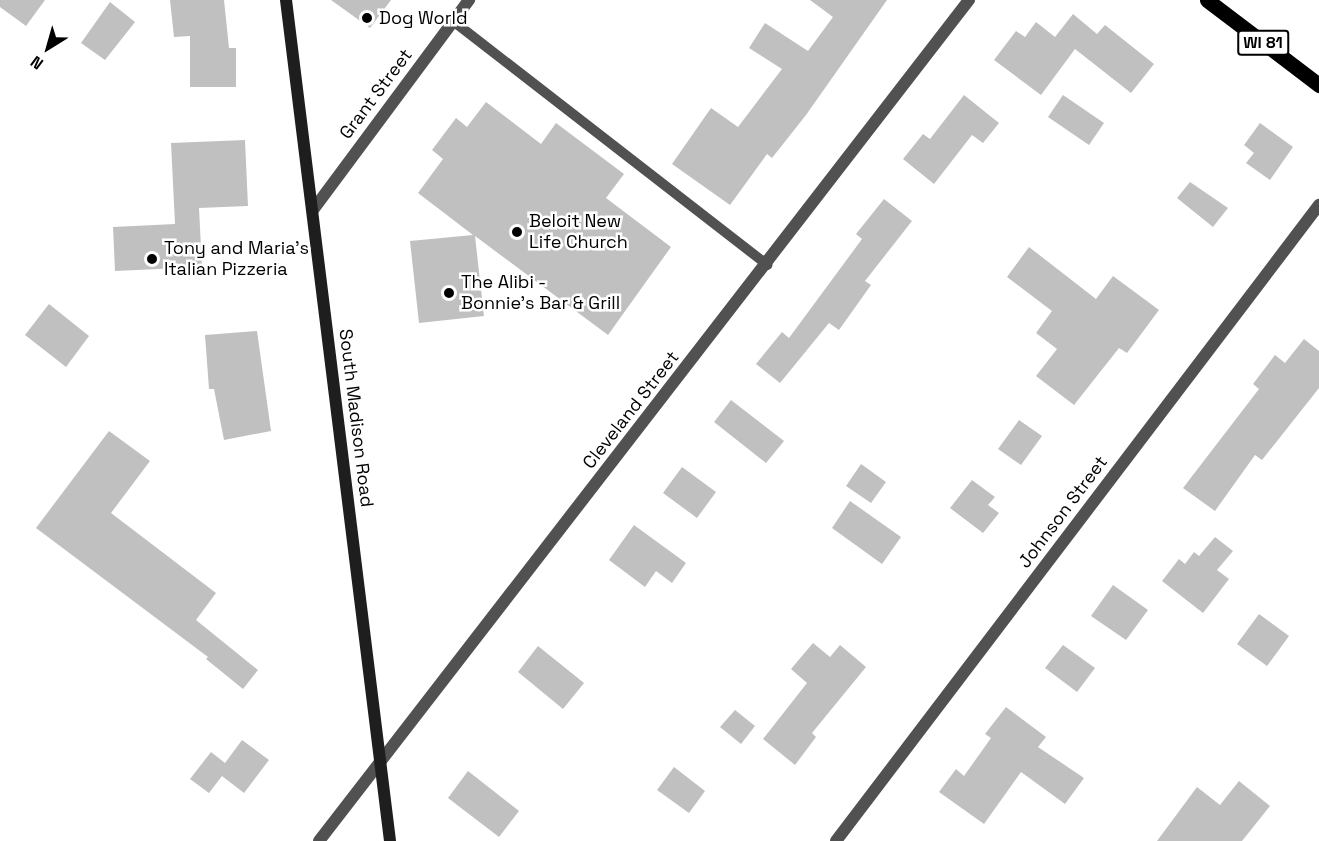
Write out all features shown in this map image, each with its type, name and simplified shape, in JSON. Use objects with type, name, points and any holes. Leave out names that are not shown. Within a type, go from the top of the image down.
[{"type":"main road","name":"South Madison Road","points":[[286,0],[390,841]]},
{"type":"main road","name":"WI 81","points":[[1207,0],[1319,85]]},
{"type":"street","name":"Grant Street","points":[[313,210],[469,0]]},
{"type":"street","name":"Cleveland Street","points":[[319,841],[768,265],[969,0]]},
{"type":"street","name":"Johnson Street","points":[[836,841],[1319,205]]},
{"type":"lane","points":[[453,21],[768,265]]},
{"type":"building","points":[[0,0],[45,0],[26,26],[0,7]]},
{"type":"building","points":[[170,0],[224,0],[229,48],[236,48],[236,87],[190,87],[190,36],[174,37]]},
{"type":"building","name":"Dog World","points":[[331,0],[391,0],[370,28]]},
{"type":"building","points":[[810,0],[887,0],[806,115],[772,158],[767,154],[730,205],[672,164],[711,108],[738,127],[782,69],[749,48],[765,23],[808,51],[833,17]]},
{"type":"building","points":[[110,2],[135,22],[105,60],[81,43]]},
{"type":"building","points":[[1073,14],[1097,34],[1105,25],[1154,64],[1131,93],[1075,49],[1041,95],[994,60],[1016,31],[1025,37],[1036,22],[1055,37]]},
{"type":"building","points":[[964,95],[999,123],[983,143],[972,135],[934,184],[903,159],[923,134],[930,139]]},
{"type":"building","points":[[1063,95],[1104,123],[1089,145],[1048,117]]},
{"type":"building","name":"Beloit New Life Church","points":[[486,102],[541,144],[556,123],[624,174],[606,198],[671,247],[608,335],[475,236],[484,316],[419,323],[410,241],[473,235],[418,193],[443,159],[432,150],[456,118],[467,127]]},
{"type":"building","points":[[1260,123],[1293,147],[1270,180],[1246,163],[1254,153],[1244,145]]},
{"type":"building","points":[[245,140],[248,206],[199,208],[202,267],[115,271],[113,227],[175,224],[171,143]]},
{"type":"building","points":[[1190,182],[1228,208],[1213,227],[1177,198]]},
{"type":"building","points":[[884,199],[912,221],[865,281],[871,285],[839,330],[829,323],[780,383],[756,364],[782,332],[789,338],[862,239],[856,234]]},
{"type":"building","points":[[1029,247],[1096,299],[1113,276],[1159,310],[1127,353],[1119,348],[1074,405],[1036,376],[1057,349],[1036,333],[1052,311],[1007,277]]},
{"type":"building","points":[[49,304],[89,336],[66,367],[25,335]]},
{"type":"building","points":[[257,331],[271,431],[224,440],[214,389],[209,389],[205,335]]},
{"type":"building","points":[[1304,339],[1319,351],[1319,388],[1262,460],[1255,455],[1215,511],[1183,488],[1259,389],[1253,384],[1275,355],[1285,363]]},
{"type":"building","points":[[731,400],[784,441],[766,463],[714,422]]},
{"type":"building","points":[[1019,420],[1042,436],[1021,465],[998,449]]},
{"type":"building","points":[[109,431],[150,461],[111,513],[216,593],[196,620],[258,670],[243,689],[206,659],[208,657],[36,528]]},
{"type":"building","points":[[861,464],[886,482],[871,503],[846,486]]},
{"type":"building","points":[[682,467],[716,492],[697,518],[663,493]]},
{"type":"building","points":[[972,480],[995,497],[988,505],[999,513],[983,533],[950,508]]},
{"type":"building","points":[[850,501],[901,537],[882,564],[832,528]]},
{"type":"building","points":[[634,525],[686,563],[672,583],[656,571],[645,587],[609,560]]},
{"type":"building","points":[[1215,537],[1233,551],[1217,570],[1229,579],[1203,613],[1162,581],[1179,559],[1185,564],[1194,552],[1199,556]]},
{"type":"building","points":[[1113,585],[1148,610],[1126,640],[1091,616]]},
{"type":"building","points":[[1259,614],[1289,636],[1267,666],[1237,644]]},
{"type":"building","points":[[813,643],[830,657],[840,645],[866,667],[812,733],[816,737],[795,765],[763,739],[807,683],[791,669]]},
{"type":"building","points":[[1063,645],[1095,668],[1077,692],[1045,668]]},
{"type":"building","points":[[538,646],[584,683],[563,709],[518,672]]},
{"type":"building","points":[[1006,707],[1046,737],[1038,747],[1084,778],[1065,804],[1021,772],[984,824],[939,792],[956,769],[964,776],[991,738],[985,734]]},
{"type":"building","points":[[735,710],[755,726],[741,744],[720,727]]},
{"type":"building","points":[[242,740],[269,760],[244,793],[222,776],[209,793],[190,779],[211,752],[225,763]]},
{"type":"building","points":[[674,767],[705,791],[689,813],[657,790]]},
{"type":"building","points":[[468,771],[519,811],[499,837],[448,798]]},
{"type":"building","points":[[1239,781],[1270,806],[1242,841],[1157,841],[1197,787],[1220,805]]},
{"type":"place","name":"Dog World","points":[[367,18]]},
{"type":"place","name":"Beloit New Life Church","points":[[517,232]]},
{"type":"place","name":"Tony and Maria's Italian Pizzeria","points":[[152,259]]},
{"type":"place","name":"The Alibi - Bonnie's Bar & Grill","points":[[449,293]]}]
